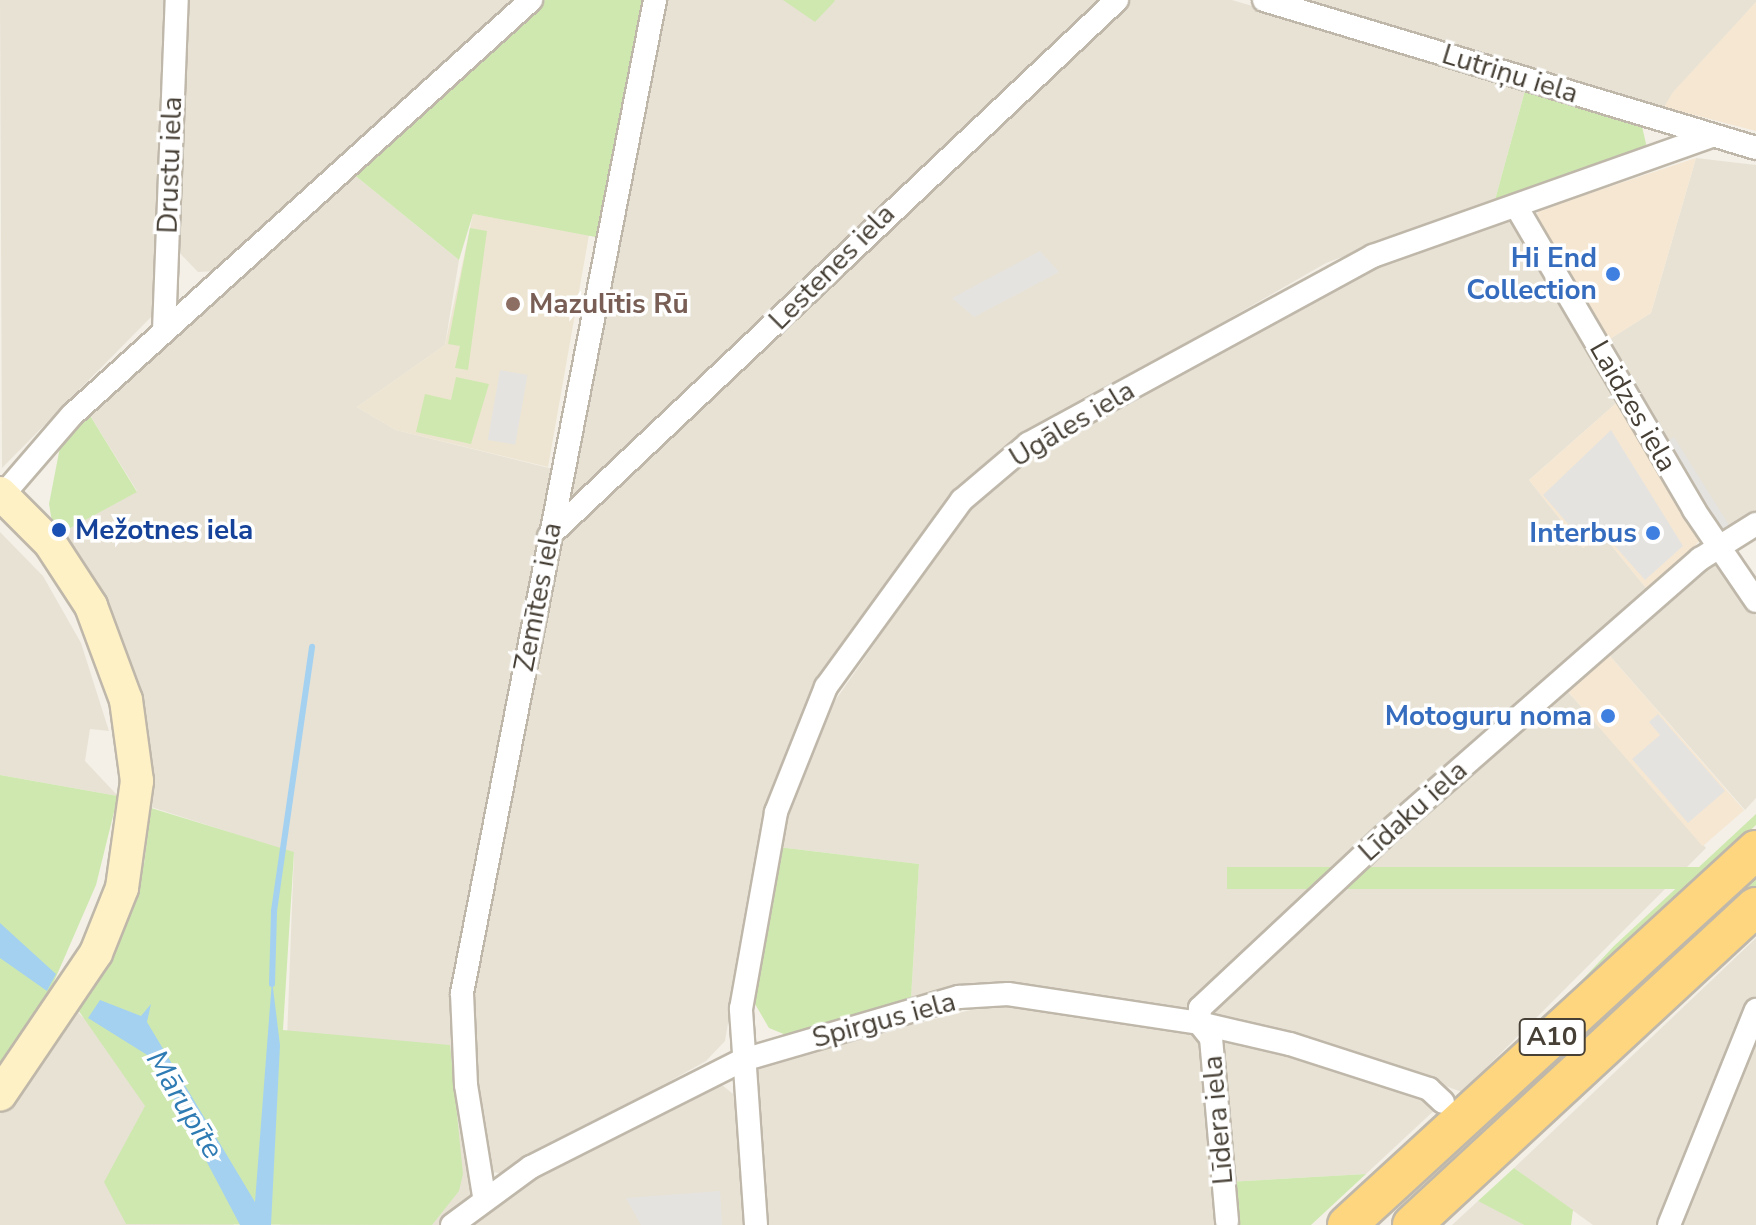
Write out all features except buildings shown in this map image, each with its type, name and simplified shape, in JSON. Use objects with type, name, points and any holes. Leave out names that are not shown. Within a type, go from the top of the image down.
[{"type":"highway","name":"A10","points":[[1347,1225],[1756,850]]},
{"type":"highway","name":"A10","points":[[1412,1225],[1756,907]]},
{"type":"main road","points":[[0,1095],[96,953],[122,888],[137,781],[126,700],[91,606],[50,543],[1,494]]},
{"type":"street","name":"Drustu iela","points":[[164,331],[177,0]]},
{"type":"street","points":[[1,494],[72,415],[531,0]]},
{"type":"street","name":"Zemītes iela","points":[[484,1196],[466,1085],[462,993],[655,0]]},
{"type":"street","name":"Lestenes iela","points":[[549,536],[1117,0]]},
{"type":"street","name":"Lutriņu iela","points":[[1264,0],[1756,148]]},
{"type":"street","name":"Ugāles iela","points":[[756,1225],[741,1009],[762,872],[796,755],[826,687],[962,500],[1028,444],[1291,296],[1373,256],[1711,136]]},
{"type":"street","name":"Laidzes iela","points":[[1516,206],[1694,510],[1721,545],[1756,601]]},
{"type":"street","name":"Līdaku iela","points":[[1199,1023],[1200,1008],[1388,832],[1721,545],[1756,524]]},
{"type":"street","name":"Spirgus iela","points":[[452,1225],[484,1196],[743,1060],[959,997],[1008,994],[1199,1023],[1290,1044],[1429,1089],[1443,1102]]},
{"type":"street","points":[[1669,1225],[1756,1010]]},
{"type":"street","name":"Līdera iela","points":[[1199,1023],[1211,1038],[1227,1221]]},
{"type":"shaded area","points":[[0,0],[173,0],[159,309],[2,468]]},
{"type":"shaded area","points":[[182,0],[525,0],[218,271],[198,272],[172,245]]},
{"type":"shaded area","points":[[660,0],[1108,0],[575,500],[564,492]]},
{"type":"shaded area","points":[[1123,0],[1232,0],[1526,87],[1495,200],[1326,263],[1014,442],[970,477],[804,709],[764,813],[725,1041],[706,1061],[504,1174],[493,1172],[483,1166],[466,1027],[557,543]]},
{"type":"shaded area","points":[[1296,0],[1756,0],[1756,2],[1664,107]]},
{"type":"shaded area","points":[[1756,2],[1756,131],[1664,107],[1673,92]]},
{"type":"shaded area","points":[[1696,158],[1756,165],[1756,518],[1725,537],[1602,344],[1651,313]]},
{"type":"shaded area","points":[[1696,158],[1651,313],[1602,344],[1535,218],[1539,210]]},
{"type":"shaded area","points":[[352,173],[459,260],[445,345],[357,407],[396,430],[553,469],[453,1030],[472,1198],[440,1225],[280,1225],[294,853],[151,807],[149,754],[122,642],[65,531],[137,491],[86,409]]},
{"type":"shaded area","name":"Mazulītis Rū","points":[[473,214],[589,235],[548,467],[396,430],[357,407],[445,345]]},
{"type":"shaded area","points":[[1502,219],[1514,224],[1622,398],[1529,480],[1583,548],[1602,534],[1651,594],[1192,1007],[1175,1012],[949,989],[911,999],[919,864],[778,847],[823,718],[966,512],[1045,448],[1337,283]]},
{"type":"shaded area","points":[[1040,251],[1059,272],[974,317],[952,298]]},
{"type":"shaded area","points":[[500,370],[528,375],[515,445],[488,440]]},
{"type":"shaded area","points":[[1622,398],[1702,538],[1651,594],[1602,534],[1583,548],[1529,480]]},
{"type":"shaded area","points":[[1611,430],[1683,546],[1645,580],[1598,527],[1582,540],[1543,495]]},
{"type":"shaded area","points":[[1674,437],[1730,526],[1715,535],[1660,446]]},
{"type":"shaded area","points":[[0,532],[43,576],[81,643],[109,731],[90,729],[85,761],[118,796],[0,775]]},
{"type":"shaded area","points":[[1721,558],[1756,616],[1756,798],[1745,810],[1603,648],[1707,559]]},
{"type":"shaded area","points":[[1603,648],[1744,810],[1703,846],[1561,684]]},
{"type":"shaded area","points":[[1561,684],[1706,848],[1462,1092],[1356,1054],[1216,1021],[1213,1010]]},
{"type":"shaded area","points":[[1658,714],[1725,791],[1688,823],[1632,759],[1660,735],[1649,722]]},
{"type":"shaded area","points":[[1756,938],[1756,996],[1657,1225],[1593,1225],[1514,1168]]},
{"type":"shaded area","points":[[1003,1002],[1199,1033],[1209,1044],[1222,1225],[761,1225],[749,1065]]},
{"type":"shaded area","points":[[73,1008],[138,1068],[234,1225],[0,1225],[0,1114]]},
{"type":"shaded area","points":[[1756,1032],[1756,1225],[1678,1225]]},
{"type":"shaded area","points":[[1230,1040],[1303,1054],[1425,1093],[1440,1105],[1366,1174],[1227,1182],[1218,1046]]},
{"type":"shaded area","points":[[722,1085],[743,1102],[752,1225],[469,1225],[530,1180]]},
{"type":"shaded area","points":[[720,1191],[722,1225],[641,1225],[626,1198]]},
{"type":"shaded area","points":[[1478,1201],[1483,1203],[1524,1225],[1452,1225]]},
{"type":"green space","points":[[545,0],[644,0],[601,238],[473,214],[459,260],[352,173]]},
{"type":"green space","points":[[783,0],[834,0],[835,1],[815,22]]},
{"type":"green space","points":[[1526,87],[1641,122],[1647,148],[1495,200]]},
{"type":"green space","points":[[470,228],[487,231],[468,370],[455,368],[460,346],[448,344]]},
{"type":"green space","points":[[456,377],[489,384],[471,444],[416,432],[425,394],[451,400]]},
{"type":"green space","points":[[86,409],[137,492],[65,531],[53,528],[49,504],[60,447]]},
{"type":"green space","points":[[0,775],[118,796],[96,885],[49,993],[0,1065]]},
{"type":"green space","points":[[151,808],[294,852],[283,1030],[450,1045],[463,1174],[459,1191],[432,1225],[126,1224],[104,1182],[145,1106],[76,1007],[116,948],[144,864]]},
{"type":"green space","points":[[1756,814],[1756,825],[1525,1041],[1614,946]]},
{"type":"green space","points":[[778,847],[919,864],[911,999],[791,1037],[769,1028],[755,1004]]},
{"type":"green space","points":[[1227,867],[1756,867],[1756,889],[1227,889]]},
{"type":"green space","points":[[1514,1168],[1573,1210],[1571,1225],[1524,1225],[1478,1201]]},
{"type":"green space","points":[[1366,1174],[1311,1225],[1231,1225],[1227,1182]]},
{"type":"water","points":[[0,923],[56,974],[47,991],[0,958]]},
{"type":"water","name":"Mārupīte","points":[[272,980],[280,1045],[271,1225],[240,1225],[152,1058],[88,1018],[100,1000],[141,1016],[151,1004],[147,1022],[255,1202]]},
{"type":"waterway","points":[[272,984],[274,911],[312,647]]},
{"type":"place","name":"Hi End Collection","points":[[1613,274]]},
{"type":"place","name":"Mazulītis Rū","points":[[513,304]]},
{"type":"place","name":"Mežotnes iela","points":[[59,530]]},
{"type":"place","name":"Interbus","points":[[1653,533]]},
{"type":"place","name":"Motoguru noma","points":[[1608,716]]}]
